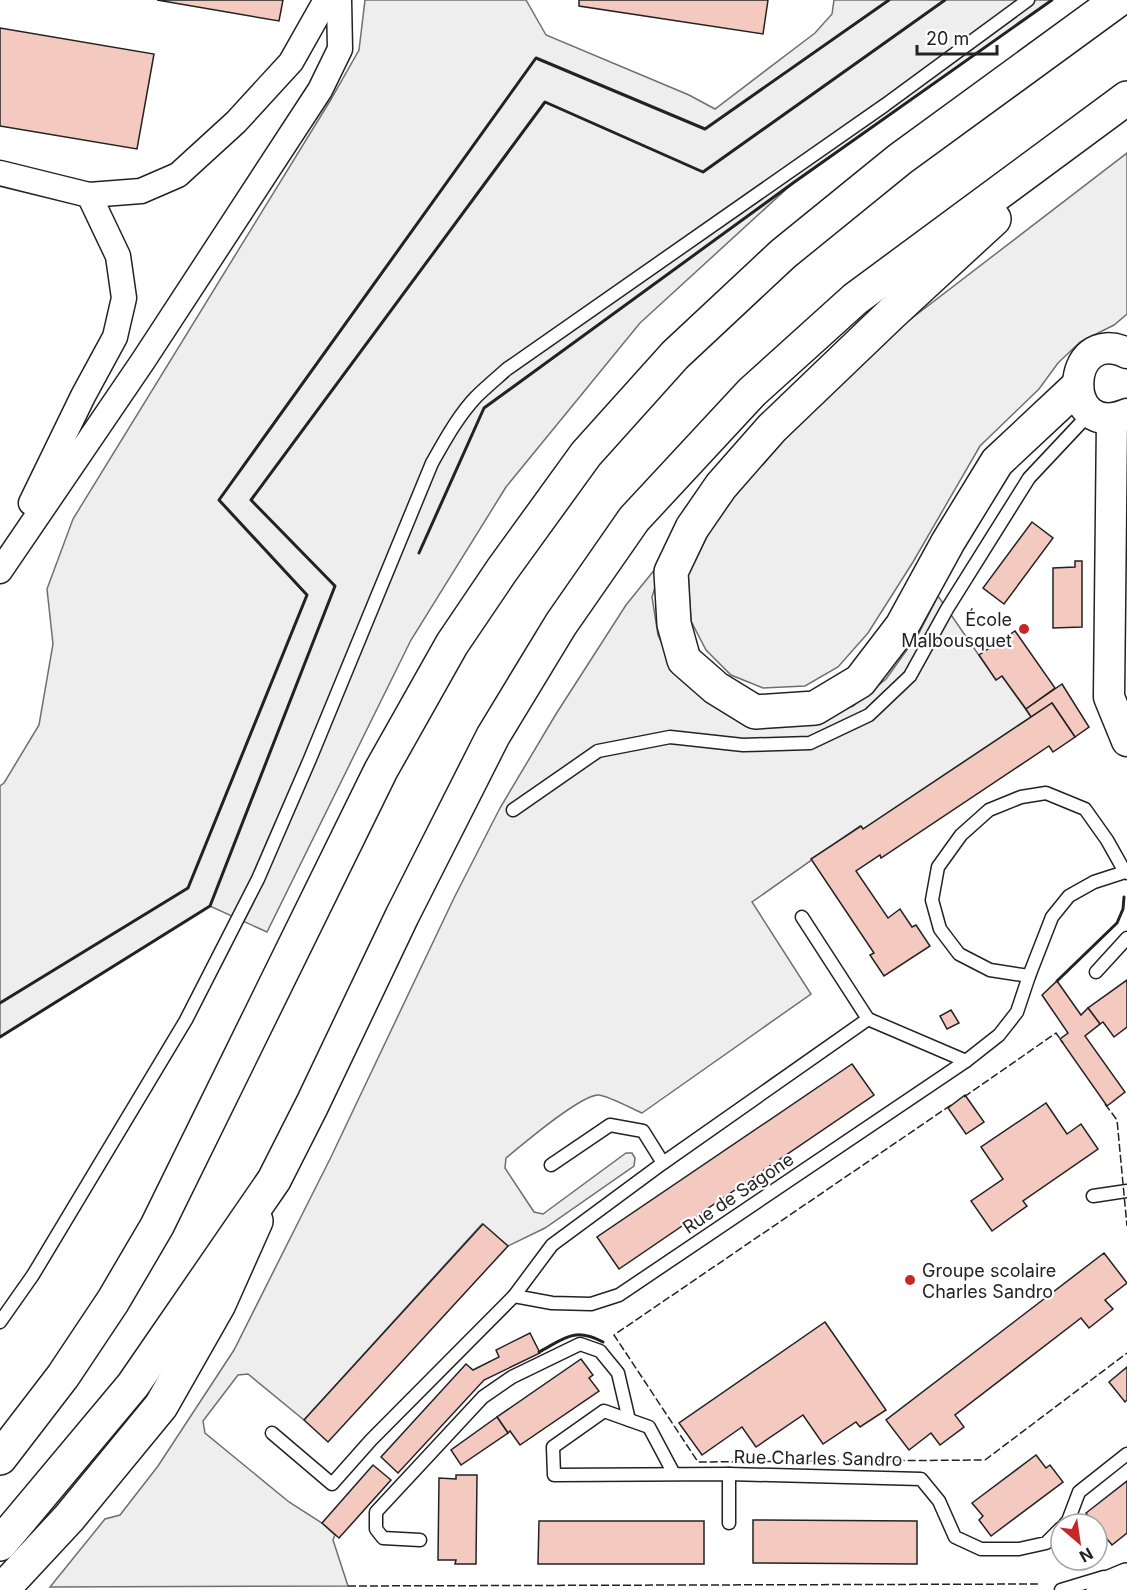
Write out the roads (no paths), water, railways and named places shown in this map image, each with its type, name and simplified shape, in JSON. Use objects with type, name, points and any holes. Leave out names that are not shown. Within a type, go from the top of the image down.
[{"type":"main road","points":[[0,1458],[63,1376],[157,1226],[381,770],[452,644],[586,454],[675,356],[783,254],[900,159],[1118,0]]},
{"type":"main road","points":[[1101,408],[997,462],[948,542],[902,626],[860,681],[815,708],[755,712],[716,688],[684,660],[674,624],[671,572],[692,528],[721,486],[772,429],[892,313],[1124,100]]},
{"type":"main road","points":[[2,1590],[69,1518],[161,1406],[219,1304],[274,1180],[402,916],[493,736],[561,624],[634,519],[752,392],[855,298],[1124,100]]},
{"type":"main road","points":[[0,1544],[133,1386],[274,1180]]},
{"type":"main road","points":[[1103,1590],[1127,1580]]},
{"type":"street","points":[[0,173],[89,195],[141,191],[178,175],[236,122],[291,62],[326,0]]},
{"type":"street","points":[[0,569],[142,362],[320,90],[340,50],[339,0]]},
{"type":"street","points":[[0,569],[83,396],[115,337],[124,298],[118,256],[89,195]]},
{"type":"street","points":[[1125,350],[1101,351],[1090,356],[1078,372],[1101,408],[1109,697],[1127,741]]},
{"type":"lane","points":[[0,1322],[33,1275],[196,1000],[258,879],[432,464],[446,438],[469,406],[507,369],[885,105],[1028,0]]},
{"type":"lane","points":[[513,810],[598,751],[670,737],[744,745],[810,743],[869,716],[910,676],[947,609],[1029,478],[1101,408]]},
{"type":"lane","points":[[1029,976],[990,970],[959,954],[940,929],[932,900],[938,867],[961,835],[989,810],[1021,796],[1046,793],[1085,809],[1126,872]]},
{"type":"lane","name":"Rue de Sagone","points":[[514,1296],[552,1303],[591,1304],[619,1295],[966,1061],[999,1035],[1017,1012],[1052,917],[1069,896],[1094,882],[1126,872]]},
{"type":"lane","points":[[802,916],[868,1019],[966,1061]]},
{"type":"lane","points":[[1096,972],[1127,938]]},
{"type":"lane","points":[[272,1433],[332,1484],[371,1440],[514,1296],[552,1245],[663,1163],[868,1019]]},
{"type":"lane","points":[[551,1165],[610,1125],[643,1131],[663,1163]]},
{"type":"lane","points":[[1093,1196],[1127,1191]]},
{"type":"lane","points":[[420,1540],[383,1538],[376,1529],[376,1512],[483,1397],[512,1377],[580,1344],[600,1351],[618,1373],[629,1420]]},
{"type":"lane","name":"Rue Charles Sandro","points":[[674,1474],[650,1427],[604,1411],[553,1447],[554,1475],[729,1474],[921,1479],[939,1501],[955,1537],[981,1549],[1019,1549],[1046,1543],[1049,1540]]},
{"type":"lane","points":[[1071,1512],[1079,1492],[1127,1454]]},
{"type":"lane","points":[[729,1474],[729,1523]]},
{"type":"lane","points":[[1061,1590],[1089,1583],[1127,1566]]},
{"type":"place","name":"École Malbousquet","points":[[1024,629]]},
{"type":"place","name":"Groupe scolaire Charles Sandro","points":[[910,1280]]}]
